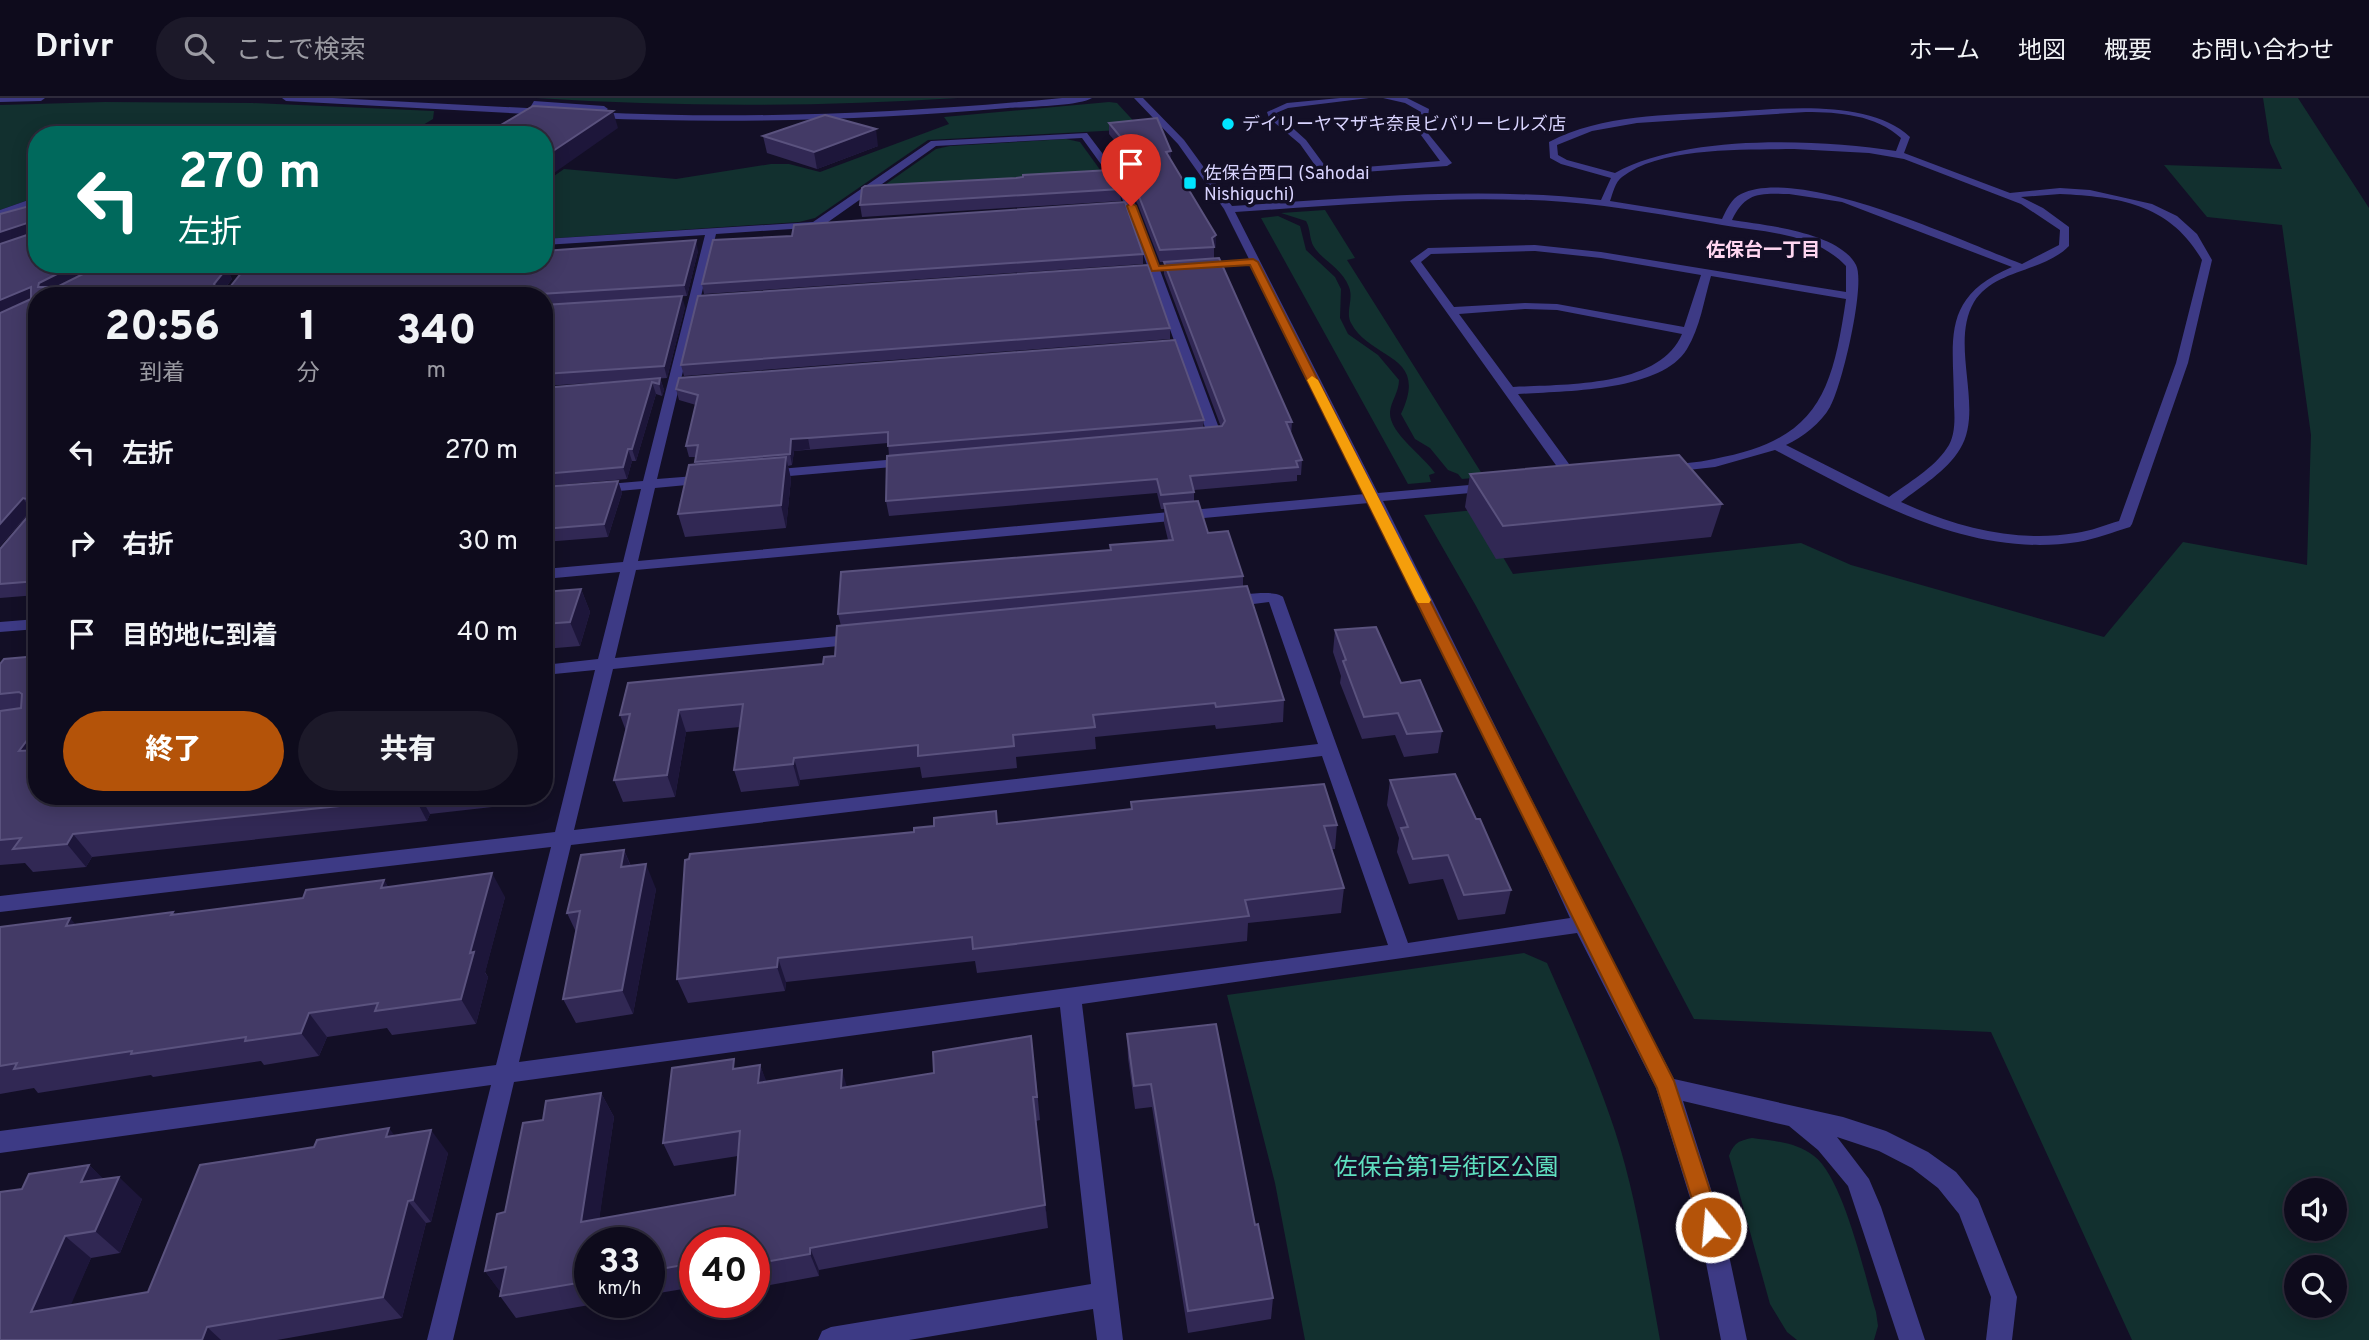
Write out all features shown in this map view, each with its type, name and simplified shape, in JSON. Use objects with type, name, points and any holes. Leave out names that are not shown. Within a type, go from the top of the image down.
[{"type":"street","points":[[0,99],[41,98]]},
{"type":"street","points":[[286,98],[617,117],[771,119],[894,115],[1088,98]]},
{"type":"street","points":[[437,98],[621,110],[744,112],[896,108],[1021,98]]},
{"type":"street","points":[[1138,98],[1181,142],[1228,209],[1521,792],[1583,924],[1667,1087],[1711,1227],[1734,1340]]},
{"type":"street","points":[[1365,98],[1287,106],[1271,112],[1272,116],[1303,142],[1325,173],[1447,163],[1422,131],[1426,111],[1407,101],[1387,98]]},
{"type":"street","points":[[1616,176],[1564,162],[1553,156],[1552,144],[1563,136],[1627,122],[1807,109],[1856,114],[1889,124],[1906,137],[1899,155]]},
{"type":"street","points":[[816,225],[934,143],[1084,135],[1116,178],[1167,268],[1176,345],[1215,436],[1188,438]]},
{"type":"street","points":[[1604,204],[1616,176],[1640,162],[1688,152],[1826,145],[1899,155],[2007,196],[2040,212],[2065,229],[2064,246],[2053,254],[1982,286],[1969,300],[1963,313],[1959,374],[1961,429],[1955,448],[1890,503]]},
{"type":"street","points":[[1371,170],[1378,180]]},
{"type":"street","points":[[1774,444],[1922,519],[2014,540],[2060,541],[2098,535],[2124,524],[2182,363],[2207,260],[2202,248],[2178,223],[2153,209],[2128,200],[2072,189],[2050,189],[2007,196]]},
{"type":"street","points":[[1726,222],[1737,202],[1746,196],[1795,191],[1816,193],[1845,200],[2021,267]]},
{"type":"street","points":[[1228,209],[1389,195],[1543,198],[1726,222],[1800,236],[1838,254],[1850,263],[1854,271],[1841,354],[1825,409],[1813,423],[1800,432],[1740,458],[1709,465],[1654,471]]},
{"type":"street","points":[[0,213],[28,203]]},
{"type":"street","points":[[1118,207],[1131,206]]},
{"type":"street","points":[[553,241],[844,224]]},
{"type":"street","points":[[440,1340],[711,232]]},
{"type":"street","points":[[1573,479],[1415,261],[1428,251],[1535,248],[1601,255],[1850,296]]},
{"type":"street","points":[[1141,270],[1253,262]]},
{"type":"street","points":[[1508,391],[1623,380],[1662,367],[1681,351],[1707,273]]},
{"type":"street","points":[[1451,311],[1557,307],[1687,331]]},
{"type":"street","points":[[747,476],[926,461]]},
{"type":"street","points":[[584,490],[719,478]]},
{"type":"street","points":[[1559,481],[1586,478]]},
{"type":"street","points":[[553,573],[1506,485]]},
{"type":"street","points":[[1207,604],[1275,597],[1401,952]]},
{"type":"street","points":[[0,626],[28,624]]},
{"type":"street","points":[[553,669],[879,637]]},
{"type":"street","points":[[0,904],[1329,749]]},
{"type":"street","points":[[0,1142],[505,1076],[1401,952],[1583,924]]},
{"type":"street","points":[[1070,996],[1110,1340]]},
{"type":"street","points":[[1667,1087],[1843,1128],[1886,1142],[1920,1160],[1947,1180],[1969,1207],[2004,1297],[1998,1340]]},
{"type":"street","points":[[1796,1119],[1826,1142],[1857,1179],[1912,1340]]},
{"type":"street","points":[[831,1340],[1105,1294]]},
{"type":"green space","points":[[536,98],[958,98],[747,105]]},
{"type":"green space","points":[[2263,98],[2298,98],[2369,208],[2369,1340],[2132,1340],[1991,1032],[1694,1019],[1476,606],[1424,515],[1475,510],[1513,574],[1801,543],[1851,565],[2104,637],[2183,542],[2307,565],[2311,435],[2282,225],[2207,217],[2164,165],[2282,169],[2270,143]]},
{"type":"green space","points":[[105,102],[252,103],[434,111],[433,119],[421,126],[28,126],[28,200],[0,210],[0,105]]},
{"type":"green space","points":[[1109,102],[1117,103],[1141,129],[928,140],[815,218],[799,222],[553,238],[553,177],[564,169],[676,179],[771,164],[789,164],[820,172],[949,124],[944,117]]},
{"type":"green space","points":[[1066,139],[1080,142],[1106,178],[876,191],[936,149]]},
{"type":"green space","points":[[1325,210],[1355,258],[1347,260],[1484,477],[1462,479],[1448,470],[1430,448],[1415,439],[1401,414],[1408,394],[1408,379],[1403,368],[1371,345],[1351,323],[1351,296],[1346,280],[1314,247],[1306,221],[1281,213]]},
{"type":"green space","points":[[1278,216],[1300,226],[1306,250],[1335,277],[1341,289],[1340,318],[1348,334],[1378,355],[1399,380],[1390,412],[1391,420],[1401,436],[1435,473],[1429,475],[1431,482],[1408,484],[1261,218]]},
{"type":"green space","name":"佐保台第1号街区公園","points":[[1524,953],[1547,963],[1608,1109],[1635,1209],[1660,1340],[1305,1340],[1275,1183],[1227,995]]},
{"type":"green space","points":[[1752,1138],[1800,1148],[1814,1156],[1825,1168],[1844,1205],[1859,1252],[1876,1312],[1878,1326],[1874,1340],[1797,1340],[1787,1332],[1770,1304],[1729,1156],[1737,1143]]},
{"type":"building","points":[[533,106],[613,111],[553,151],[553,126],[499,126]]},
{"type":"building","points":[[825,115],[876,129],[814,152],[763,136]]},
{"type":"building","points":[[1157,118],[1171,151],[1166,152],[1216,235],[1212,238],[1214,247],[1160,250],[1138,194],[1125,170],[1137,169],[1120,147],[1128,146],[1109,123]]},
{"type":"building","points":[[1110,170],[1120,189],[860,205],[862,188],[865,186]]},
{"type":"building","points":[[1125,202],[1143,254],[702,284],[713,240],[792,236],[794,225]]},
{"type":"building","points":[[28,206],[28,223],[0,232],[0,214]]},
{"type":"building","points":[[28,235],[28,273],[59,273],[39,283],[38,287],[28,287],[0,300],[0,244]]},
{"type":"building","points":[[696,240],[684,285],[553,293],[553,287],[230,287],[241,273],[553,273],[553,250]]},
{"type":"building","points":[[1219,258],[1292,422],[1286,422],[1302,460],[1296,461],[1298,467],[1190,476],[1194,492],[1161,495],[1157,479],[886,501],[887,456],[1222,426],[1225,421],[1164,262]]},
{"type":"building","points":[[1148,265],[1170,328],[681,365],[698,296]]},
{"type":"building","points":[[85,273],[223,273],[214,284],[216,287],[57,287]]},
{"type":"building","points":[[682,296],[664,366],[553,373],[553,304]]},
{"type":"building","points":[[28,300],[28,499],[23,498],[0,524],[0,313]]},
{"type":"building","points":[[1175,340],[1204,420],[888,446],[888,432],[791,439],[790,454],[695,462],[698,445],[686,446],[698,395],[676,389],[679,378]]},
{"type":"building","points":[[660,378],[659,384],[652,382],[632,449],[628,449],[623,467],[553,473],[553,387]]},
{"type":"building","points":[[1679,455],[1722,504],[1503,526],[1470,474]]},
{"type":"building","points":[[786,457],[781,505],[678,514],[689,465]]},
{"type":"building","points":[[618,481],[604,524],[553,528],[553,486]]},
{"type":"building","points":[[1198,501],[1208,533],[1228,531],[1243,576],[838,614],[841,572],[1111,550],[1110,545],[1173,540],[1164,504]]},
{"type":"building","points":[[28,516],[28,582],[0,584],[0,549]]},
{"type":"building","points":[[1247,586],[1284,700],[1216,707],[1215,703],[1093,715],[1095,727],[1013,735],[1014,746],[918,756],[918,745],[794,758],[793,764],[734,770],[743,704],[679,710],[667,775],[614,780],[630,714],[620,715],[628,683],[823,664],[824,657],[835,656],[837,626]]},
{"type":"building","points":[[581,589],[570,622],[553,623],[553,591]]},
{"type":"building","points":[[1376,627],[1401,683],[1420,680],[1442,731],[1407,734],[1398,713],[1364,717],[1343,661],[1346,660],[1335,630]]},
{"type":"building","points":[[28,657],[28,739],[19,751],[28,750],[28,805],[348,805],[73,834],[67,844],[13,849],[21,838],[0,840],[0,711],[21,708],[22,694],[0,694],[0,664],[4,659]]},
{"type":"building","points":[[1455,774],[1476,819],[1480,819],[1511,890],[1464,895],[1448,855],[1413,859],[1401,828],[1408,827],[1390,780]]},
{"type":"building","points":[[1324,784],[1337,825],[1324,826],[1344,888],[1245,900],[1249,916],[973,949],[972,937],[778,958],[777,967],[677,979],[685,860],[689,859],[690,854],[914,832],[914,828],[934,826],[934,818],[996,811],[997,824],[1132,809],[1131,802]]},
{"type":"building","points":[[624,850],[621,867],[646,864],[622,990],[563,999],[580,911],[567,913],[581,855]]},
{"type":"building","points":[[492,873],[470,953],[474,952],[461,999],[375,1011],[378,1003],[309,1013],[301,1033],[245,1041],[246,1037],[131,1054],[132,1051],[14,1069],[17,1063],[0,1066],[0,927],[70,918],[66,926],[173,912],[171,915],[303,898],[306,890],[384,880],[381,888]]},
{"type":"building","points":[[1216,1024],[1255,1225],[1258,1224],[1273,1298],[1188,1311],[1151,1084],[1134,1086],[1127,1034]]},
{"type":"building","points":[[1031,1036],[1037,1097],[1033,1097],[1045,1205],[810,1248],[810,1254],[770,1261],[770,1227],[679,1227],[679,1266],[665,1268],[665,1227],[574,1227],[574,1284],[500,1296],[506,1267],[485,1271],[497,1214],[505,1212],[523,1123],[543,1120],[546,1101],[601,1093],[581,1222],[735,1195],[740,1131],[663,1143],[672,1068],[734,1059],[733,1069],[760,1065],[758,1083],[842,1070],[841,1088],[934,1073],[933,1052]]},
{"type":"building","points":[[389,1128],[386,1137],[431,1130],[413,1200],[408,1201],[383,1297],[207,1327],[202,1340],[0,1340],[0,1192],[22,1189],[29,1174],[89,1165],[81,1182],[119,1177],[95,1231],[65,1236],[31,1312],[148,1292],[200,1165],[314,1147],[317,1140]]},
{"type":"slow traffic","points":[[1312,380],[1424,600]]},
{"type":"place","name":"デイリーヤマザキ奈良ビバリーヒルズ店","points":[[1228,124]]},
{"type":"place","name":"佐保台西口 (Sahodai Nishiguchi)","points":[[1190,183]]},
{"type":"district","name":"佐保台一丁目","points":[[1763,249]]},
{"type":"route","points":[[1131,206],[1155,269],[1253,262],[1667,1087],[1711,1227]]}]
